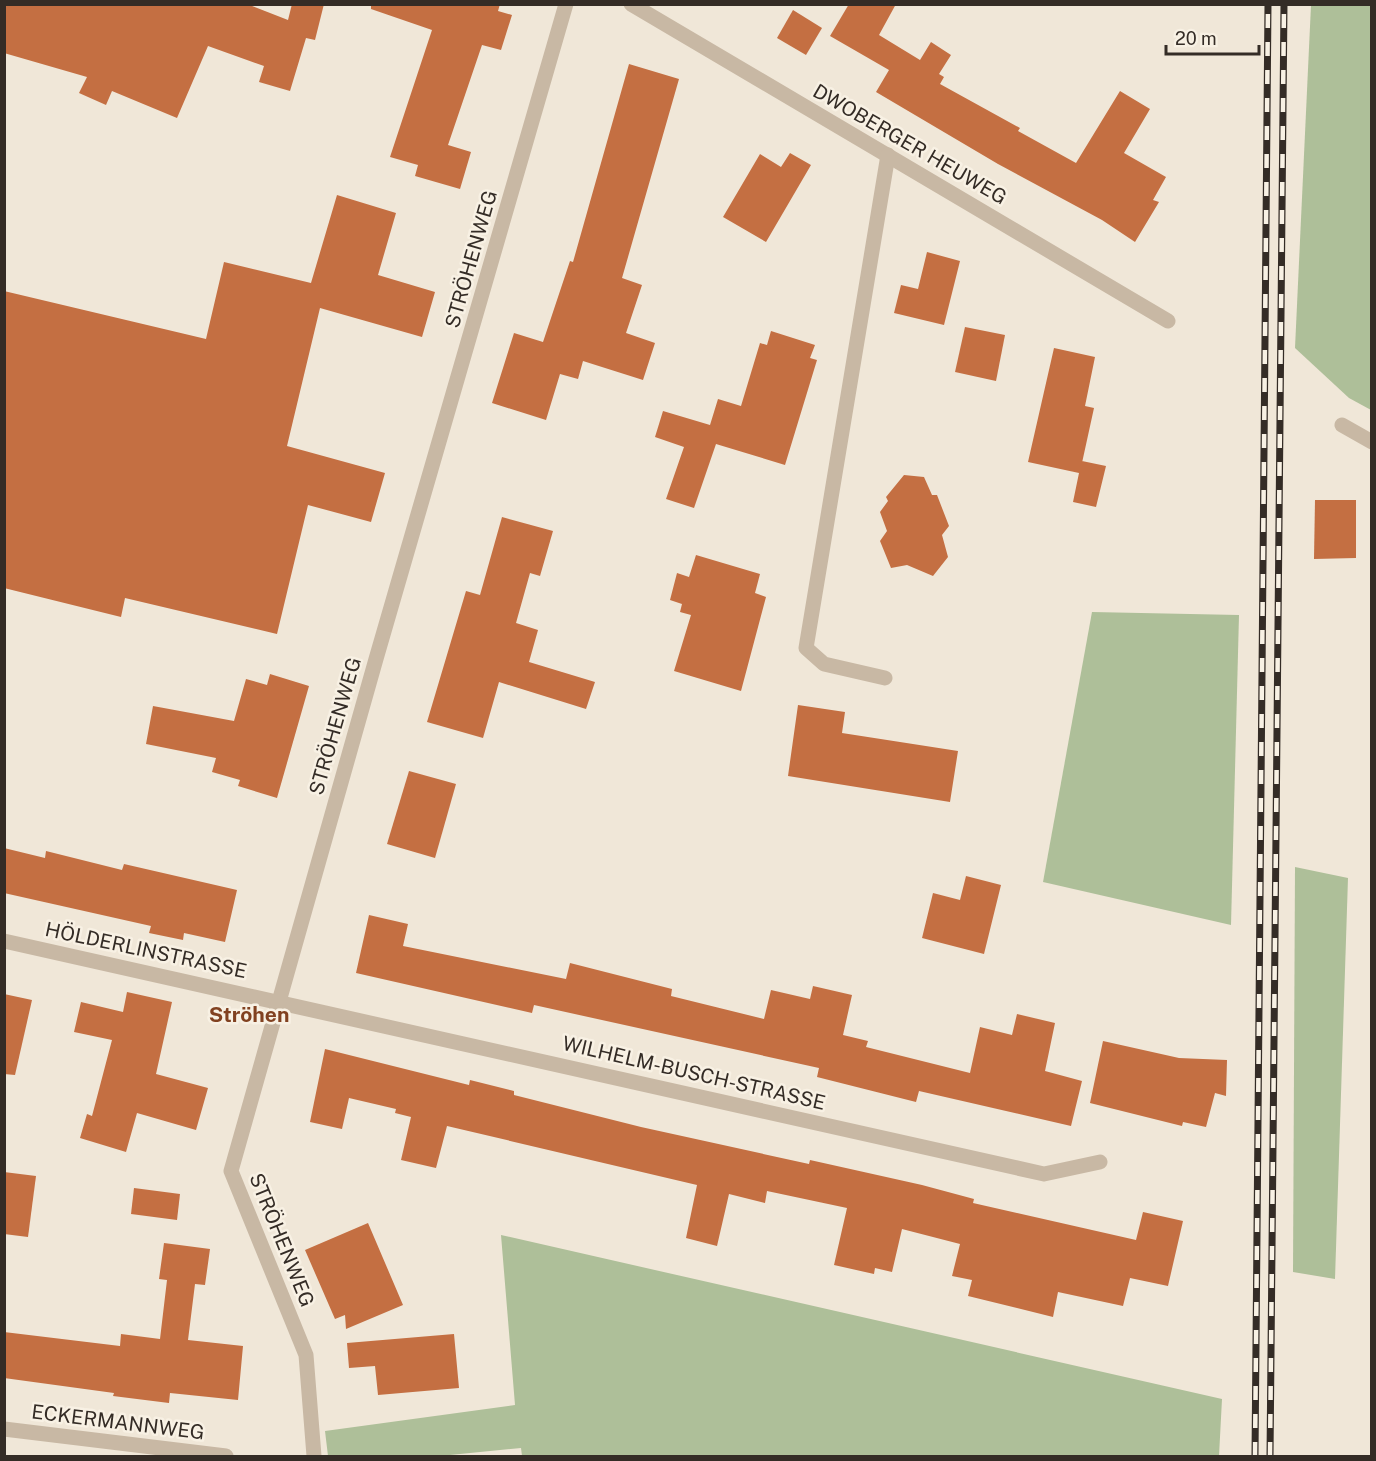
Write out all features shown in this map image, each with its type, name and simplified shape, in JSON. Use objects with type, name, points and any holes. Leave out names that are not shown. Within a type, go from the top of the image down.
[{"type":"street","name":"STRÖHENWEG","points":[[314,1456],[306,1355],[231,1171],[566,4]]},
{"type":"street","name":"DWOBERGER HEUWEG","points":[[631,4],[1168,321]]},
{"type":"street","points":[[885,678],[824,664],[806,648],[888,155]]},
{"type":"street","points":[[1342,425],[1371,442]]},
{"type":"street","name":"HÖLDERLINSTRASSE","points":[[4,941],[279,1001]]},
{"type":"street","name":"WILHELM-BUSCH-STRASSE","points":[[279,1001],[1044,1174],[1100,1162]]},
{"type":"street","name":"ECKERMANNWEG","points":[[4,1429],[226,1456]]},
{"type":"green space","points":[[1311,5],[1371,5],[1371,410],[1349,398],[1295,348]]},
{"type":"green space","points":[[1092,612],[1239,615],[1231,925],[1043,882]]},
{"type":"green space","points":[[1295,867],[1348,878],[1335,1279],[1293,1272]]},
{"type":"green space","points":[[501,1235],[1222,1399],[1219,1456],[522,1456],[521,1448],[440,1456],[328,1456],[325,1431],[515,1405]]},
{"type":"building","points":[[4,4],[247,4],[288,20],[292,4],[324,4],[315,40],[306,38],[290,91],[259,82],[264,66],[208,46],[177,118],[112,91],[106,105],[79,93],[87,77],[4,53]]},
{"type":"building","points":[[371,4],[500,4],[498,11],[512,15],[501,50],[482,45],[448,145],[471,152],[460,189],[415,176],[418,165],[390,157],[432,30],[371,9]]},
{"type":"building","points":[[849,4],[896,4],[879,35],[920,60],[931,42],[951,55],[939,74],[944,77],[940,84],[1020,128],[1018,131],[1076,163],[1120,91],[1150,109],[1124,153],[1166,177],[1153,200],[1159,202],[1135,242],[1102,220],[998,164],[876,92],[889,70],[830,36]]},
{"type":"building","points":[[793,10],[822,28],[806,55],[777,38]]},
{"type":"building","points":[[629,64],[679,79],[622,278],[642,285],[626,333],[655,343],[643,380],[583,361],[578,379],[560,374],[546,420],[492,403],[514,333],[543,342],[570,261],[573,262]]},
{"type":"building","points":[[790,153],[811,165],[766,242],[723,217],[760,154],[781,167]]},
{"type":"building","points":[[337,195],[396,213],[378,275],[435,292],[422,337],[320,308],[287,446],[385,473],[371,522],[308,505],[277,634],[125,598],[121,617],[4,588],[4,291],[206,339],[224,262],[311,283]]},
{"type":"building","points":[[927,252],[960,261],[944,325],[894,313],[901,285],[918,289]]},
{"type":"building","points":[[965,327],[1005,335],[996,381],[955,372]]},
{"type":"building","points":[[771,331],[815,345],[810,358],[817,360],[785,465],[716,444],[694,508],[666,499],[684,447],[655,437],[663,411],[710,425],[718,399],[741,406],[760,343],[767,345]]},
{"type":"building","points":[[1054,348],[1095,357],[1085,406],[1094,408],[1082,461],[1106,466],[1096,507],[1073,502],[1079,473],[1028,462]]},
{"type":"building","points":[[904,475],[924,477],[932,495],[937,495],[949,526],[942,535],[948,557],[933,576],[907,565],[891,568],[880,541],[887,531],[880,512],[888,501],[886,497]]},
{"type":"building","points":[[1315,500],[1356,500],[1356,558],[1314,559]]},
{"type":"building","points":[[502,517],[553,531],[540,576],[530,573],[516,623],[538,630],[529,662],[595,682],[586,709],[499,682],[483,738],[427,722],[466,591],[480,595]]},
{"type":"building","points":[[696,555],[760,574],[755,593],[766,597],[741,691],[674,671],[691,615],[680,612],[682,604],[670,600],[677,573],[689,577]]},
{"type":"building","points":[[270,674],[309,686],[277,798],[238,786],[240,780],[212,772],[216,758],[146,744],[153,706],[234,721],[246,679],[267,685]]},
{"type":"building","points":[[798,705],[845,712],[842,733],[958,751],[950,802],[788,776]]},
{"type":"building","points":[[409,771],[456,784],[435,858],[387,844]]},
{"type":"building","points":[[4,848],[45,858],[46,851],[122,870],[124,864],[237,890],[225,942],[184,933],[183,940],[149,933],[151,926],[4,893]]},
{"type":"building","points":[[966,876],[1001,885],[984,954],[922,938],[933,893],[960,900]]},
{"type":"building","points":[[369,915],[408,924],[403,946],[566,979],[570,963],[672,989],[671,996],[764,1019],[771,990],[810,999],[813,986],[852,995],[843,1035],[868,1041],[866,1047],[970,1073],[980,1027],[1012,1035],[1017,1014],[1055,1023],[1045,1071],[1082,1081],[1071,1126],[919,1091],[916,1102],[817,1077],[819,1068],[534,1005],[532,1013],[356,973]]},
{"type":"building","points":[[127,992],[172,1002],[156,1074],[208,1088],[196,1130],[137,1113],[126,1152],[80,1138],[87,1114],[92,1116],[112,1040],[74,1032],[81,1002],[123,1012]]},
{"type":"building","points":[[4,994],[32,1000],[15,1075],[4,1074]]},
{"type":"building","points":[[1103,1041],[1179,1058],[1227,1060],[1226,1096],[1215,1093],[1206,1127],[1183,1122],[1182,1126],[1090,1103]]},
{"type":"building","points":[[325,1049],[469,1085],[470,1080],[514,1091],[514,1095],[641,1127],[809,1164],[810,1160],[922,1185],[974,1199],[973,1203],[1136,1240],[1143,1212],[1183,1221],[1168,1286],[1130,1278],[1123,1306],[1058,1292],[1053,1317],[968,1296],[972,1280],[952,1276],[960,1244],[902,1229],[892,1272],[875,1268],[874,1274],[834,1265],[847,1208],[767,1191],[765,1203],[729,1194],[717,1246],[686,1238],[697,1185],[447,1126],[436,1168],[401,1160],[411,1117],[395,1113],[396,1109],[349,1098],[342,1129],[310,1122]]},
{"type":"building","points":[[4,1172],[36,1176],[28,1237],[4,1234]]},
{"type":"building","points":[[134,1188],[180,1194],[177,1220],[131,1214]]},
{"type":"building","points":[[368,1223],[403,1305],[346,1329],[345,1315],[335,1319],[305,1250]]},
{"type":"building","points":[[164,1243],[210,1249],[205,1285],[195,1284],[188,1340],[243,1346],[238,1400],[170,1393],[169,1403],[4,1378],[4,1332],[120,1346],[121,1334],[160,1339],[167,1280],[159,1279]]},
{"type":"building","points":[[454,1334],[459,1388],[378,1395],[375,1366],[349,1368],[347,1343]]},
{"type":"railway","points":[[1255,1456],[1268,4]]},
{"type":"railway","points":[[1270,1456],[1284,4]]},
{"type":"district","name":"Ströhen","points":[[249,1014]]}]
